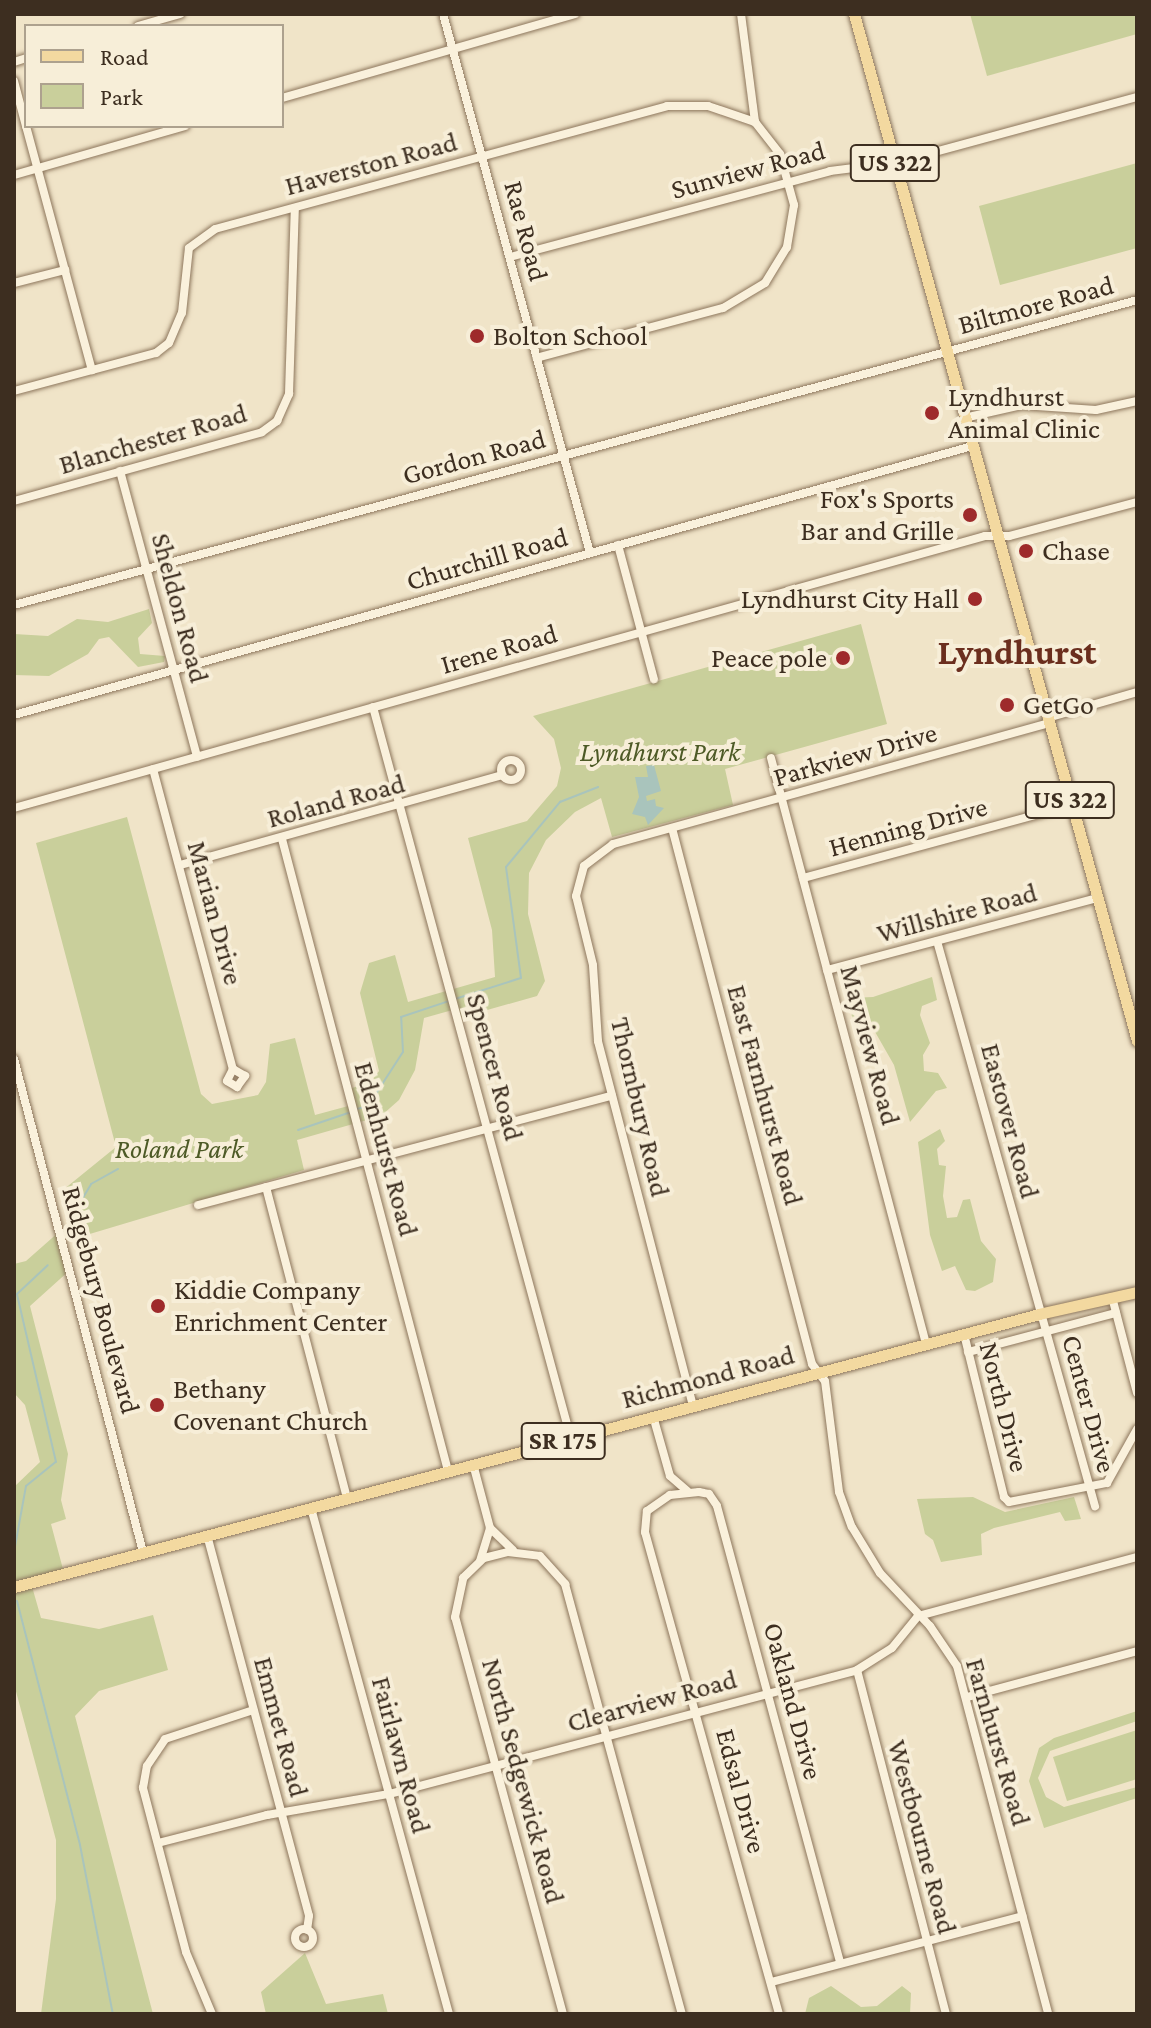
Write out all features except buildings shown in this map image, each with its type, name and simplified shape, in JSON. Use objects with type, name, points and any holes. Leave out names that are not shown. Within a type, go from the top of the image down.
[{"type":"main road","name":"US 322","points":[[854,14],[1137,1041]]},
{"type":"main road","name":"Richmond Road","points":[[14,1587],[1039,1314],[1137,1292]]},
{"type":"street","points":[[145,24],[180,14]]},
{"type":"street","name":"Rae Road","points":[[443,14],[590,553]]},
{"type":"street","points":[[284,97],[575,14]]},
{"type":"street","points":[[537,358],[742,300],[765,283],[781,261],[794,219],[791,181],[780,154],[755,122],[741,14]]},
{"type":"street","points":[[14,81],[24,118]]},
{"type":"street","name":"Sunview Road","points":[[510,257],[791,181],[847,167],[894,163],[1137,97]]},
{"type":"street","name":"Haverston Road","points":[[14,391],[156,353],[169,343],[182,313],[184,263],[199,238],[295,208],[686,103],[755,122]]},
{"type":"street","points":[[27,128],[92,370]]},
{"type":"street","points":[[14,175],[178,128]]},
{"type":"street","name":"Blanchester Road","points":[[14,501],[262,432],[286,410],[295,208]]},
{"type":"street","points":[[14,283],[65,270]]},
{"type":"street","name":"Biltmore Road","points":[[946,351],[1137,300]]},
{"type":"street","name":"Gordon Road","points":[[14,605],[946,351]]},
{"type":"street","points":[[964,418],[1022,405],[1096,410],[1137,401]]},
{"type":"street","name":"Churchill Road","points":[[14,715],[972,446]]},
{"type":"street","name":"Sheldon Road","points":[[120,471],[197,757]]},
{"type":"street","name":"Irene Road","points":[[14,808],[641,632],[997,536],[1137,502]]},
{"type":"street","points":[[618,545],[654,679]]},
{"type":"street","name":"Parkview Drive","points":[[672,828],[1048,721],[1137,692]]},
{"type":"street","name":"Spencer Road","points":[[373,707],[403,806],[571,1439]]},
{"type":"street","name":"Mayview Road","points":[[771,758],[926,1344]]},
{"type":"street","name":"Marian Drive","points":[[153,769],[233,1069]]},
{"type":"street","name":"Roland Road","points":[[180,865],[403,806],[502,775]]},
{"type":"street","name":"Henning Drive","points":[[803,878],[1071,805]]},
{"type":"street","name":"Thornbury Road","points":[[672,828],[601,849],[577,881],[593,965],[598,1041],[693,1406]]},
{"type":"street","name":"East Farnhurst Road","points":[[672,828],[812,1364],[819,1372]]},
{"type":"street","name":"Edenhurst Road","points":[[282,839],[448,1471]]},
{"type":"street","name":"Willshire Road","points":[[827,970],[1097,898]]},
{"type":"street","name":"Eastover Road","points":[[937,941],[1039,1314]]},
{"type":"street","name":"Ridgebury Boulevard","points":[[14,1059],[143,1552]]},
{"type":"street","points":[[198,1205],[612,1096]]},
{"type":"street","points":[[266,1187],[347,1498]]},
{"type":"street","points":[[1112,1297],[1137,1393]]},
{"type":"street","points":[[968,1352],[1116,1313]]},
{"type":"street","name":"Center Drive","points":[[1039,1314],[1095,1506]]},
{"type":"street","name":"North Drive","points":[[964,1334],[1004,1497],[1016,1504],[1089,1488]]},
{"type":"street","name":"Farnhurst Road","points":[[819,1372],[825,1381],[832,1460],[852,1527],[880,1573],[957,1666],[1048,2014]]},
{"type":"street","points":[[653,1416],[670,1476]]},
{"type":"street","points":[[1089,1488],[1113,1477],[1137,1429]]},
{"type":"street","points":[[473,1464],[490,1528],[516,1552]]},
{"type":"street","name":"Oakland Drive","points":[[670,1476],[687,1491],[709,1494],[717,1506],[840,1963]]},
{"type":"street","name":"Edsal Drive","points":[[670,1476],[663,1498],[647,1511],[645,1532],[779,2014]]},
{"type":"street","points":[[663,1498],[687,1491]]},
{"type":"street","name":"Fairlawn Road","points":[[311,1508],[449,2014]]},
{"type":"street","name":"North Sedgewick Road","points":[[490,1528],[477,1562],[460,1586],[455,1617],[563,2014]]},
{"type":"street","name":"Emmet Road","points":[[207,1535],[309,1916],[307,1930]]},
{"type":"street","points":[[477,1562],[516,1552],[540,1556],[565,1584],[682,2014]]},
{"type":"street","points":[[918,1616],[1137,1557]]},
{"type":"street","name":"Clearview Road","points":[[158,1843],[282,1813],[389,1794],[857,1670],[892,1648],[918,1616]]},
{"type":"street","points":[[967,1697],[1137,1651]]},
{"type":"street","name":"Westbourne Road","points":[[857,1670],[946,2014]]},
{"type":"street","points":[[212,2014],[186,1952],[143,1788],[154,1752],[174,1733],[253,1710]]},
{"type":"street","points":[[771,1982],[1023,1916]]},
{"type":"green space","points":[[970,14],[1137,14],[1137,34],[987,76]]},
{"type":"green space","points":[[1137,163],[1137,248],[1000,285],[979,206]]},
{"type":"green space","points":[[149,609],[152,623],[138,638],[140,654],[165,656],[164,662],[138,667],[109,637],[99,639],[88,654],[49,676],[14,675],[14,634],[48,636],[77,619],[108,622]]},
{"type":"green space","points":[[861,624],[887,724],[725,769],[733,805],[612,837],[601,798],[575,812],[546,840],[529,873],[528,914],[545,981],[537,996],[459,1018],[456,1009],[424,1018],[415,1070],[399,1100],[381,1116],[297,1140],[304,1170],[73,1239],[63,1190],[116,1147],[36,843],[127,817],[201,1094],[212,1104],[258,1095],[266,1082],[270,1044],[295,1038],[315,1115],[352,1105],[348,1089],[370,1083],[379,1071],[360,993],[369,963],[395,955],[408,1002],[495,977],[492,930],[468,838],[527,821],[557,786],[561,768],[554,739],[533,716]]},
{"type":"green space","points":[[932,977],[937,1000],[922,1006],[920,1015],[930,1043],[923,1055],[924,1071],[938,1073],[947,1088],[936,1091],[910,1122],[894,1065],[874,1030],[854,1029],[849,998],[873,997]]},
{"type":"green space","points":[[940,1129],[945,1141],[937,1149],[939,1165],[946,1166],[943,1196],[947,1218],[957,1217],[963,1200],[970,1199],[981,1241],[996,1259],[993,1282],[975,1291],[966,1290],[955,1266],[942,1271],[930,1235],[918,1142]]},
{"type":"green space","points":[[60,1231],[70,1270],[30,1306],[68,1454],[61,1500],[66,1519],[51,1524],[64,1573],[31,1583],[41,1618],[99,1629],[153,1615],[168,1670],[99,1691],[75,1716],[153,2014],[41,2014],[56,1899],[56,1840],[14,1684],[14,1487],[40,1462],[25,1405],[14,1393],[14,1264],[26,1261]]},
{"type":"green space","points":[[973,1497],[1005,1512],[1074,1497],[1081,1519],[1065,1521],[1060,1512],[994,1528],[981,1534],[982,1555],[941,1562],[933,1540],[925,1534],[917,1499]]},
{"type":"green space","points":[[1137,1711],[1137,1721],[1050,1751],[1038,1778],[1046,1797],[1064,1807],[1137,1787],[1137,1798],[1044,1828],[1029,1781],[1039,1748],[1054,1738]]},
{"type":"green space","points":[[1137,1730],[1137,1779],[1067,1801],[1053,1757]]},
{"type":"green space","points":[[305,1953],[326,2004],[383,1994],[388,2014],[266,2014],[261,1992]]},
{"type":"green space","points":[[831,1986],[861,2007],[877,2006],[902,1986],[911,1993],[910,2014],[805,2014],[809,1998]]},
{"type":"water","points":[[654,765],[661,791],[646,796],[647,801],[655,799],[656,806],[664,808],[648,825],[645,817],[632,814],[639,797],[635,777],[648,777],[646,766]]},
{"type":"waterway","points":[[455,999],[521,978],[506,867],[560,802],[598,787]]},
{"type":"waterway","points":[[357,1109],[368,1106],[403,1052],[401,1017],[449,1001]]},
{"type":"waterway","points":[[298,1130],[351,1112]]},
{"type":"waterway","points":[[72,1216],[91,1184],[118,1169]]},
{"type":"waterway","points":[[14,1552],[26,1486],[56,1462],[17,1294],[48,1265]]},
{"type":"waterway","points":[[17,1601],[80,1845],[113,2014]]},
{"type":"place","name":"Bolton School","points":[[477,336]]},
{"type":"place","name":"Lyndhurst Animal Clinic","points":[[932,413]]},
{"type":"place","name":"Fox's Sports Bar and Grille","points":[[970,515]]},
{"type":"place","name":"Chase","points":[[1026,551]]},
{"type":"place","name":"Lyndhurst City Hall","points":[[975,599]]},
{"type":"place","name":"Peace pole","points":[[843,658]]},
{"type":"place","name":"GetGo","points":[[1007,705]]},
{"type":"place","name":"Kiddie Company Enrichment Center","points":[[158,1306]]},
{"type":"place","name":"Bethany Covenant Church","points":[[157,1405]]},
{"type":"district","name":"Lyndhurst","points":[[1017,653]]},
{"type":"park label","name":"Lyndhurst Park","points":[[660,752]]},
{"type":"park label","name":"Roland Park","points":[[179,1149]]}]
